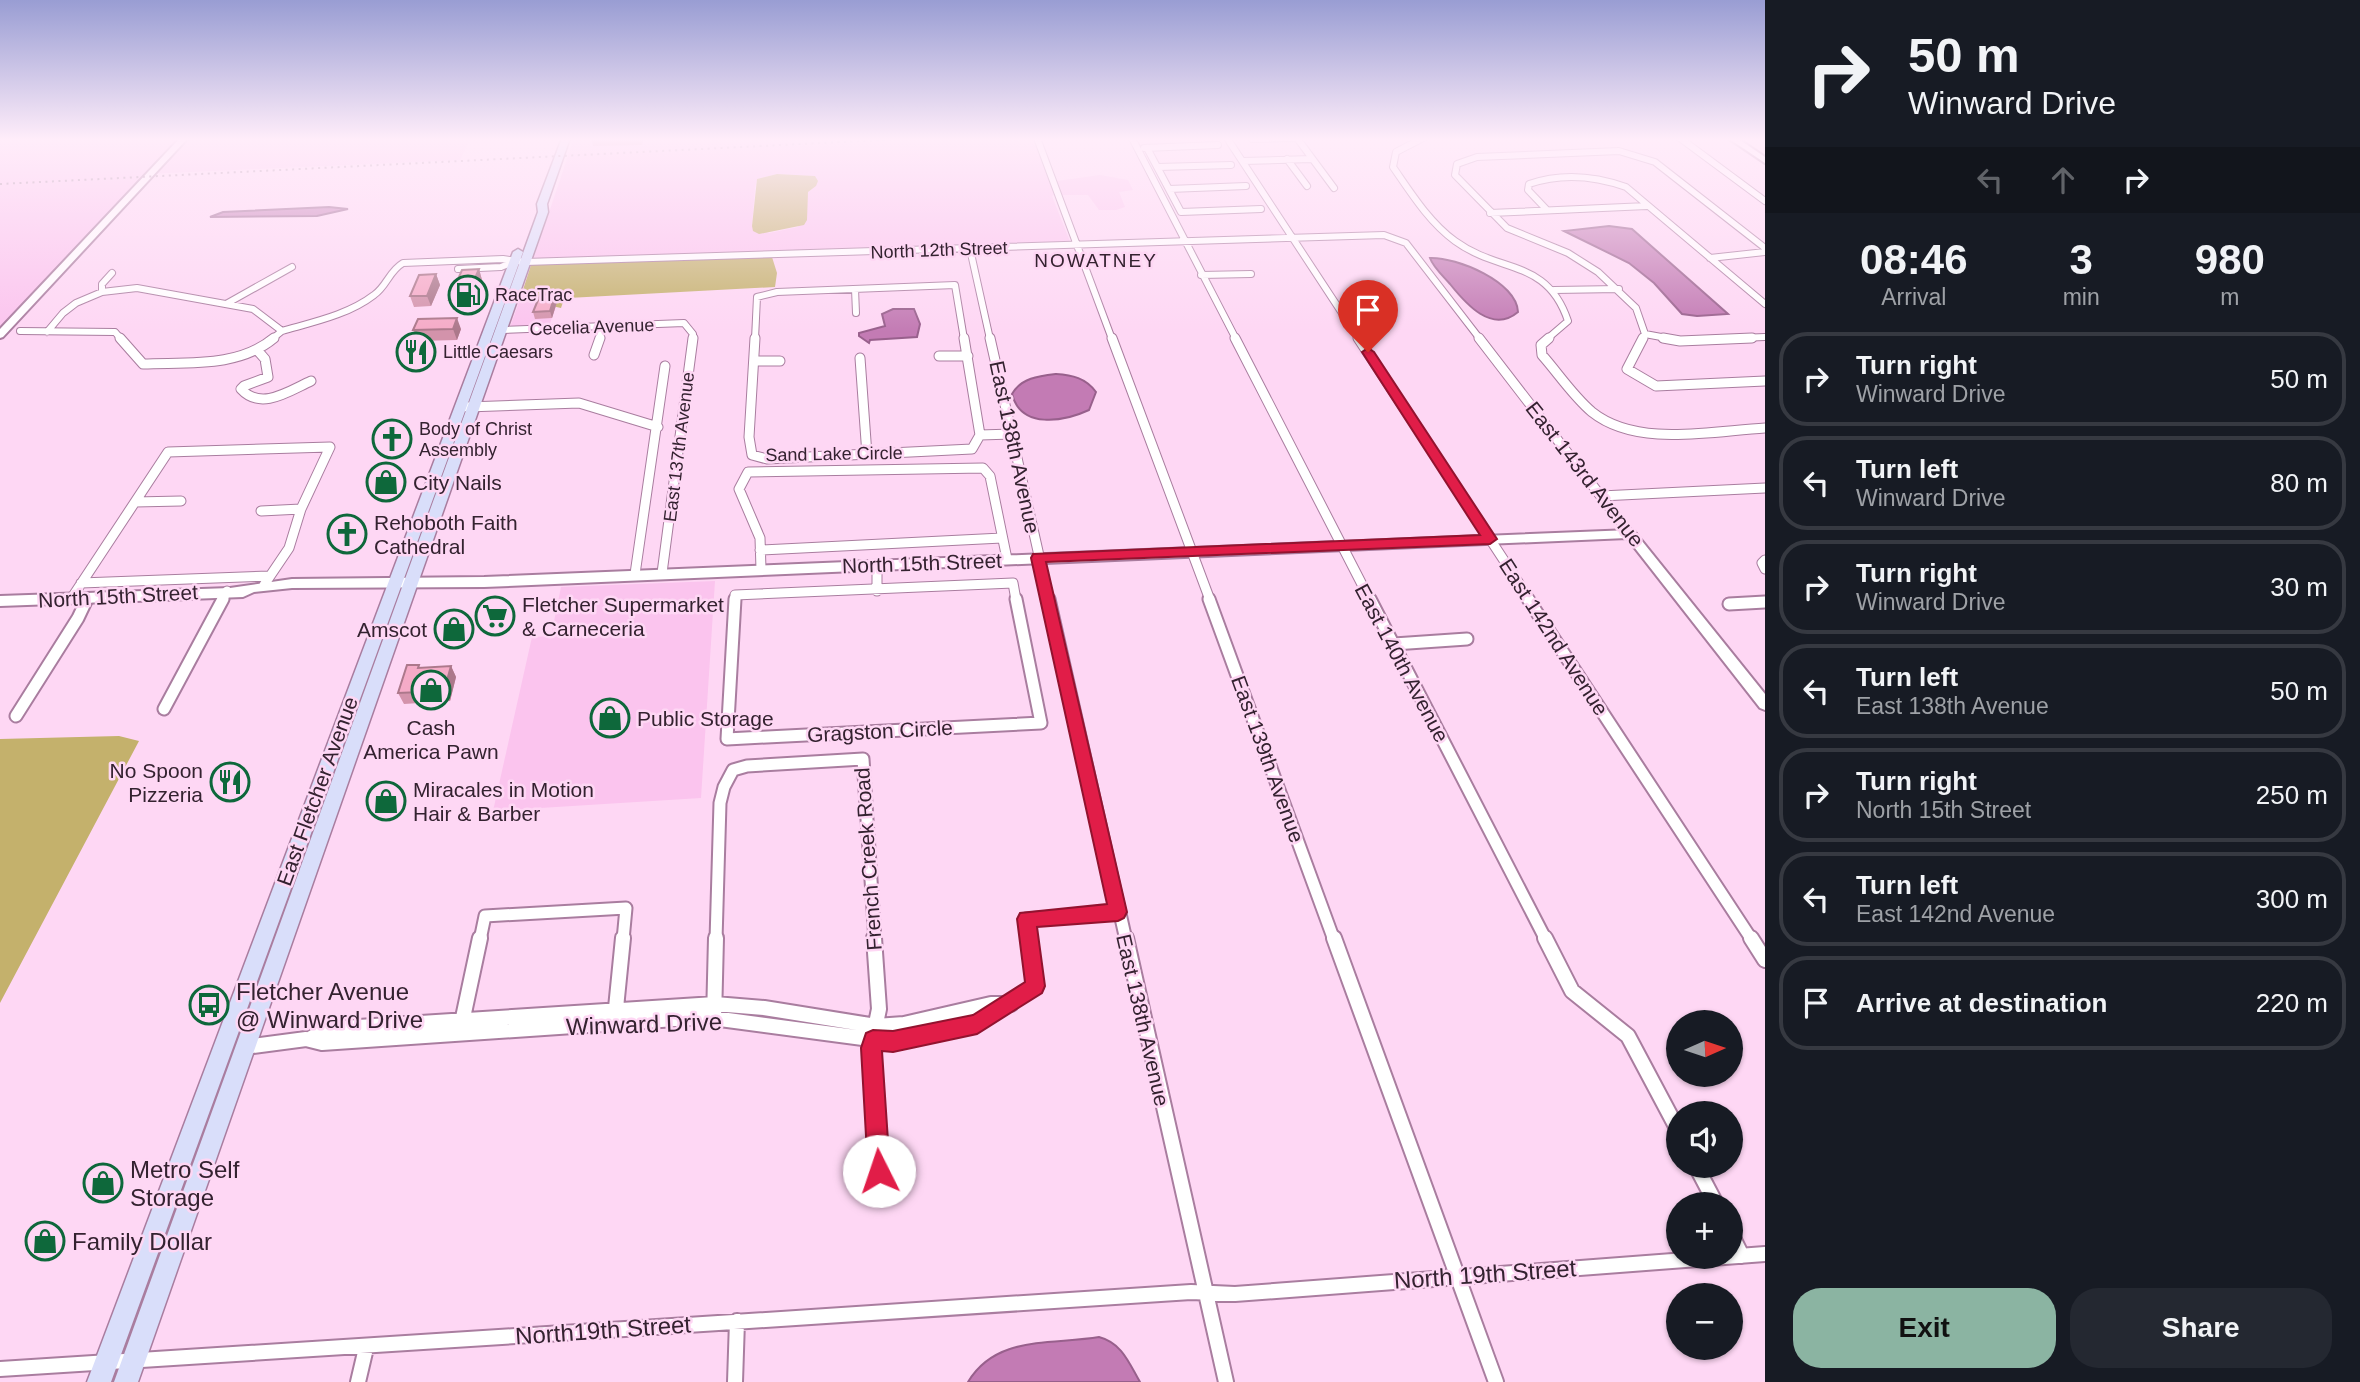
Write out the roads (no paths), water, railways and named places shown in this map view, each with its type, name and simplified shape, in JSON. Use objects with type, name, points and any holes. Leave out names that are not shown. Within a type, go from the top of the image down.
[{"type":"main road","name":"East Fletcher Avenue","points":[[467,407],[503,288],[543,212],[543,202]]},
{"type":"main road","name":"East Fletcher Avenue","points":[[102,1373],[328,761],[467,407],[501,330],[519,262]]},
{"type":"main road","points":[[501,330],[499,317],[505,299],[503,288]]},
{"type":"main road","name":"East Fletcher Avenue","points":[[130,1371],[347,761],[396,584]]},
{"type":"main road","points":[[328,761],[347,761]]},
{"type":"main road","points":[[296,846],[316,846]]},
{"type":"main road","points":[[218,1062],[245,1047]]},
{"type":"street","points":[[1,334],[124,202]]},
{"type":"street","name":"East 139th Avenue","points":[[1061,202],[1192,552],[1496,1382]]},
{"type":"street","name":"East 140th Avenue","points":[[1165,202],[1572,991],[1628,1036],[1666,1107]]},
{"type":"street","points":[[1176,202],[1181,212],[1261,209]]},
{"type":"street","name":"East 142nd Avenue","points":[[1270,202],[1765,960]]},
{"type":"street","points":[[1419,202],[1454,240],[1463,246],[1529,271],[1554,290],[1565,305],[1568,321],[1541,345],[1542,355],[1594,413],[1623,428],[1655,433],[1765,428]]},
{"type":"street","points":[[1480,202],[1507,228],[1567,253],[1619,289],[1636,308],[1646,334],[1627,369],[1639,378],[1656,386],[1765,381]]},
{"type":"street","points":[[1540,202],[1547,210]]},
{"type":"street","points":[[1643,202],[1765,304]]},
{"type":"street","points":[[1704,202],[1765,253]]},
{"type":"street","points":[[1490,213],[1647,206]]},
{"type":"street","name":"North 12th Street","points":[[282,331],[364,301],[378,292],[393,267],[489,268],[519,262],[1384,235],[1406,243]]},
{"type":"street","name":"East 143rd Avenue","points":[[1406,243],[1765,704]]},
{"type":"street","name":"East 138th Avenue","points":[[970,249],[1226,1382]]},
{"type":"street","points":[[1713,260],[1765,253]]},
{"type":"street","points":[[226,304],[292,267]]},
{"type":"street","points":[[102,292],[103,284],[112,273]]},
{"type":"street","points":[[1201,275],[1251,274]]},
{"type":"street","name":"Sand Lake Circle","points":[[982,293],[957,294],[955,285],[776,292],[757,298],[749,437],[752,455],[767,459],[972,449],[980,435],[1012,434]]},
{"type":"street","points":[[1,334],[49,330],[115,332],[143,364],[223,361],[258,351],[282,331],[253,309],[151,289],[122,288],[102,292],[76,303],[63,313],[49,330]]},
{"type":"street","points":[[855,289],[856,313]]},
{"type":"street","points":[[1554,290],[1619,289]]},
{"type":"street","points":[[957,294],[980,435]]},
{"type":"street","name":"Cecelia Avenue","points":[[501,330],[684,323]]},
{"type":"street","name":"East 137th Avenue","points":[[662,573],[693,334],[684,323]]},
{"type":"street","points":[[594,355],[603,327]]},
{"type":"street","points":[[1646,334],[1680,341],[1765,337]]},
{"type":"street","points":[[258,351],[265,359],[268,377],[284,393]]},
{"type":"street","points":[[939,356],[968,356]]},
{"type":"street","points":[[860,358],[867,455]]},
{"type":"street","points":[[754,361],[780,361]]},
{"type":"street","points":[[636,568],[665,366]]},
{"type":"street","points":[[268,377],[244,386],[241,389],[246,398],[257,402],[311,381]]},
{"type":"street","points":[[467,407],[579,403],[658,427]]},
{"type":"street","points":[[71,599],[81,583],[168,452],[330,447],[301,509],[289,548],[267,581],[81,583]]},
{"type":"street","points":[[761,569],[760,538],[739,489],[748,472],[984,468],[990,476],[1007,559]]},
{"type":"street","points":[[1601,496],[1765,488]]},
{"type":"street","points":[[135,502],[181,500]]},
{"type":"street","points":[[261,511],[301,509]]},
{"type":"street","name":"North 15th Street","points":[[0,601],[231,591],[257,593],[356,589],[636,568],[662,573],[1630,534]]},
{"type":"street","points":[[760,550],[1002,538]]},
{"type":"street","points":[[1765,560],[1762,563],[1765,569]]},
{"type":"street","points":[[877,564],[877,590]]},
{"type":"street","name":"North 15th Street","points":[[231,591],[267,581],[359,581],[396,584]]},
{"type":"street","name":"Gragston Circle","points":[[1013,583],[1041,723],[727,738],[735,595],[877,590],[1013,583]]},
{"type":"street","points":[[164,709],[231,591]]},
{"type":"street","points":[[16,716],[78,618],[87,598]]},
{"type":"street","points":[[1729,604],[1765,602]]},
{"type":"street","points":[[1394,644],[1467,639]]},
{"type":"street","name":"French Creek Road","points":[[714,1019],[720,792],[724,783],[733,770],[747,766],[863,759],[879,1009],[871,1048],[879,1171]]},
{"type":"street","points":[[461,1027],[485,916],[626,908],[615,1017]]},
{"type":"street","name":"Winward Drive","points":[[245,1047],[304,1039],[322,1043],[461,1027],[615,1017],[715,1004],[764,1008],[874,1033],[893,1042],[977,1024],[1035,986],[1026,919],[1118,912]]},
{"type":"street","name":"Winward Drive","points":[[615,1017],[705,1017],[874,1033]]},
{"type":"street","name":"North 19th Street","points":[[1743,1256],[1765,1254]]},
{"type":"street","name":"North 19th Street","points":[[1206,1294],[1666,1261]]},
{"type":"street","name":"North19th Street","points":[[0,1369],[102,1373],[366,1348],[737,1321],[1191,1292],[1206,1294]]},
{"type":"street","points":[[735,1382],[737,1321]]},
{"type":"street","points":[[358,1382],[366,1348]]},
{"type":"place","name":"RaceTrac","points":[[468,295]]},
{"type":"place","name":"Little Caesars","points":[[416,352]]},
{"type":"place","name":"Body of Christ Assembly","points":[[392,439]]},
{"type":"place","name":"City Nails","points":[[386,482]]},
{"type":"place","name":"Rehoboth Faith Cathedral","points":[[347,534]]},
{"type":"place","name":"Fletcher Supermarket & Carneceria","points":[[495,616]]},
{"type":"place","name":"Amscot","points":[[454,629]]},
{"type":"place","name":"Cash America Pawn","points":[[431,690]]},
{"type":"place","name":"Public Storage","points":[[610,718]]},
{"type":"place","name":"No Spoon Pizzeria","points":[[230,782]]},
{"type":"place","name":"Miracales in Motion Hair & Barber","points":[[386,801]]},
{"type":"place","name":"Fletcher Avenue @ Winward Drive","points":[[209,1005]]},
{"type":"place","name":"Metro Self Storage","points":[[103,1183]]},
{"type":"place","name":"Family Dollar","points":[[45,1241]]},
{"type":"district","name":"NOWATNEY","points":[[1096,260]]}]
